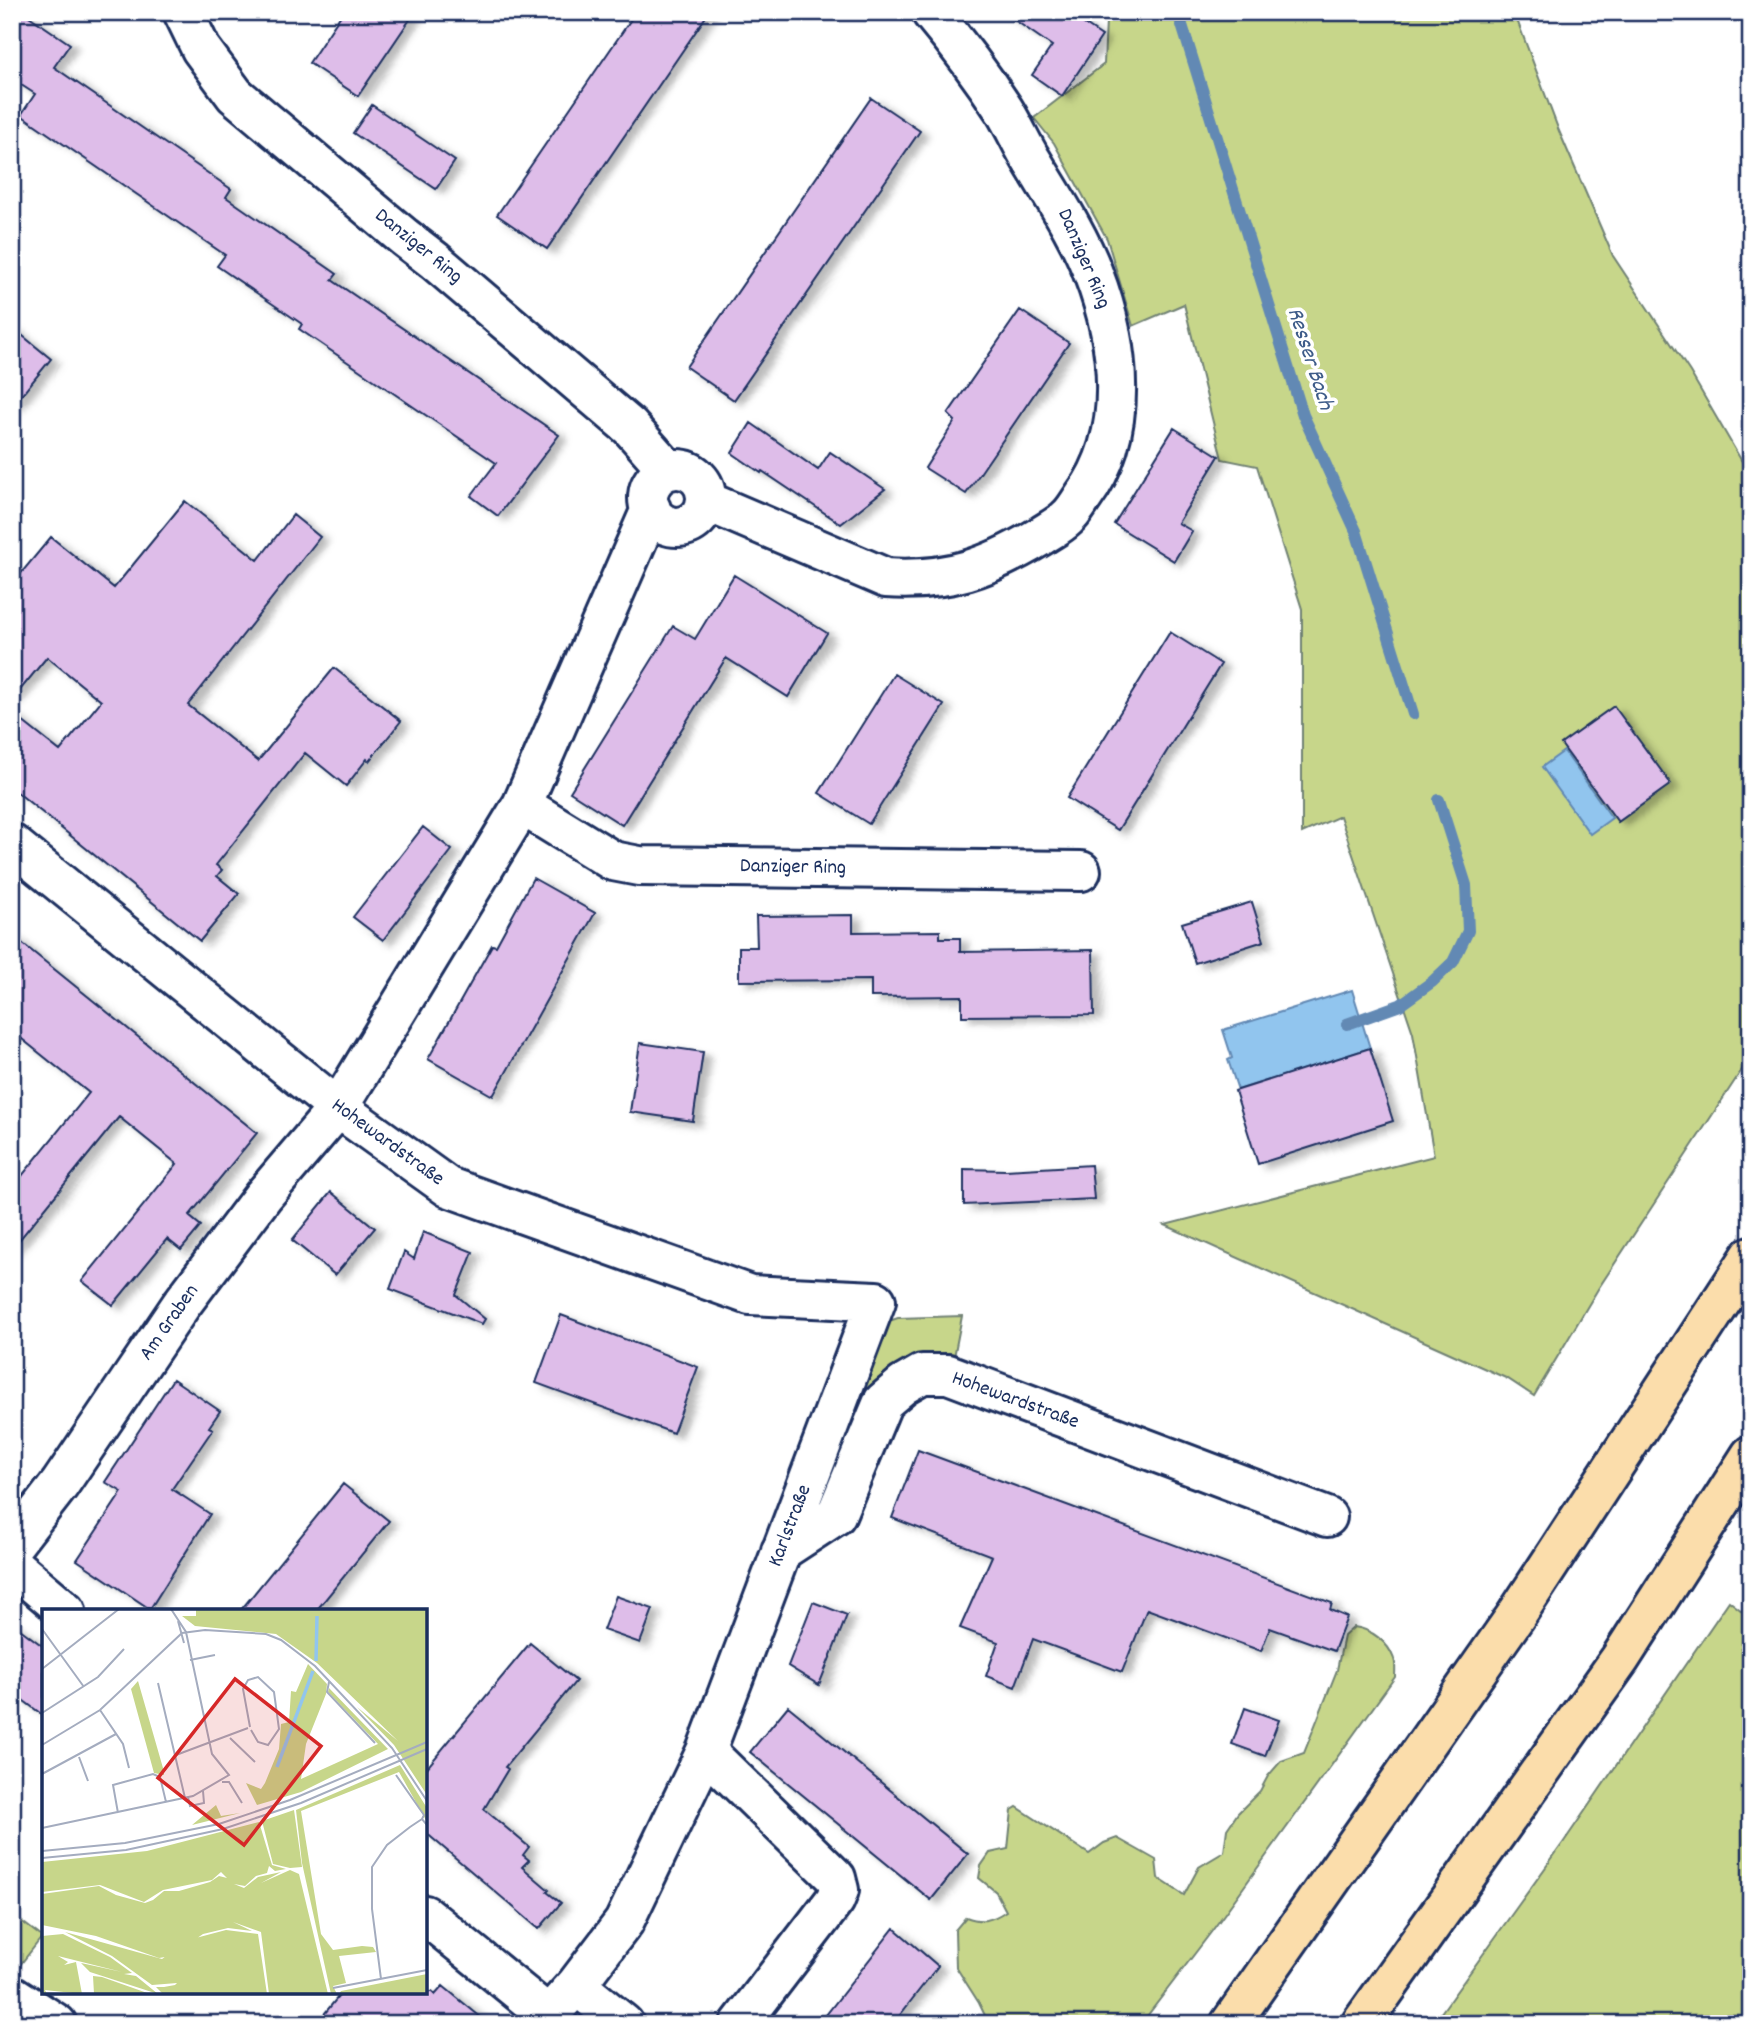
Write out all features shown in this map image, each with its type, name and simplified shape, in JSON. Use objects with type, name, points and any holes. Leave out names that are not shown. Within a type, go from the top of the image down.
[{"type":"highway","points":[[1230,2024],[1515,1617],[1751,1256]]},
{"type":"highway","points":[[1361,2024],[1620,1659],[1751,1455]]},
{"type":"street","name":"Danziger Ring","points":[[183,12],[201,49],[235,95],[630,427],[668,470]]},
{"type":"street","name":"Danziger Ring","points":[[706,500],[886,578],[909,581],[984,567],[1028,544],[1068,518],[1091,487],[1111,437],[1117,383],[1111,326],[1096,281],[1060,205],[1005,111],[956,41],[931,12]]},
{"type":"street","points":[[338,1108],[522,805],[651,509],[649,490],[653,482],[668,470],[687,471],[702,482],[706,500],[698,517],[682,526],[663,523],[651,509]]},
{"type":"street","name":"Danziger Ring","points":[[522,805],[613,861],[639,866],[1081,871]]},
{"type":"street","name":"Hohewardstraße","points":[[12,844],[338,1108],[448,1187],[750,1295],[876,1301]]},
{"type":"street","name":"Am Graben","points":[[12,1546],[60,1484],[198,1283],[263,1196],[338,1108]]},
{"type":"street","name":"Karlstraße","points":[[544,2020],[576,1985],[624,1922],[706,1751],[876,1301]]},
{"type":"street","name":"Hohewardstraße","points":[[781,1551],[836,1515],[883,1402],[903,1385],[922,1374],[948,1374],[1327,1517]]},
{"type":"street","points":[[12,1565],[64,1609]]},
{"type":"street","points":[[706,1751],[836,1878],[839,1890],[835,1900],[740,2024]]},
{"type":"street","points":[[427,1917],[544,2020]]},
{"type":"street","points":[[576,1985],[624,2024]]},
{"type":"street","points":[[12,1994],[57,2024]]},
{"type":"green space","points":[[1101,12],[1514,12],[1559,131],[1613,256],[1690,372],[1751,477],[1751,1056],[1598,1289],[1534,1396],[1508,1379],[1165,1225],[1434,1156],[1413,1033],[1340,816],[1302,833],[1302,609],[1257,466],[1222,459],[1184,304],[1133,326],[1107,239],[1054,143],[1034,118],[1104,64],[1106,21]]},
{"type":"green space","points":[[962,1316],[953,1362],[914,1359],[893,1370],[833,1493],[824,1490],[889,1321],[898,1318]]},
{"type":"green space","points":[[1729,1601],[1751,1618],[1751,2024],[1433,2024],[1563,1843]]},
{"type":"green space","points":[[1354,1627],[1373,1634],[1388,1647],[1395,1661],[1395,1677],[1212,1931],[1141,2024],[989,2024],[956,1967],[955,1930],[966,1917],[986,1920],[1006,1911],[996,1892],[979,1878],[981,1866],[990,1853],[1008,1849],[1012,1810],[1017,1807],[1089,1854],[1104,1843],[1117,1838],[1156,1860],[1158,1878],[1184,1895],[1199,1867],[1224,1852],[1227,1829],[1238,1813],[1260,1791],[1268,1776],[1281,1761],[1304,1753],[1337,1670],[1344,1636]]},
{"type":"green space","points":[[12,1914],[42,1937],[12,1975]]},
{"type":"water","points":[[1564,751],[1612,818],[1590,834],[1542,767]]},
{"type":"water","points":[[1352,990],[1370,1048],[1238,1090],[1228,1060],[1232,1058],[1223,1030]]},
{"type":"building","points":[[12,12],[23,12],[70,44],[54,67],[231,189],[226,197],[337,274],[332,280],[559,435],[498,516],[471,496],[496,463],[299,329],[302,324],[217,266],[225,255],[21,115],[35,94],[12,79]]},
{"type":"building","points":[[343,12],[415,12],[358,96],[309,63]]},
{"type":"building","points":[[636,12],[709,12],[547,249],[497,215]]},
{"type":"building","points":[[1003,12],[1066,12],[1102,36],[1062,96],[1032,75],[1052,46]]},
{"type":"building","points":[[871,98],[920,131],[734,400],[686,367]]},
{"type":"building","points":[[372,105],[455,161],[436,189],[353,133]]},
{"type":"building","points":[[1020,310],[1069,343],[966,494],[925,468],[955,421],[948,414]]},
{"type":"building","points":[[12,327],[51,359],[12,407]]},
{"type":"building","points":[[751,423],[818,470],[830,452],[885,489],[841,524],[732,453]]},
{"type":"building","points":[[1174,428],[1219,456],[1178,523],[1192,531],[1174,561],[1114,524]]},
{"type":"building","points":[[185,501],[258,560],[293,515],[320,537],[188,705],[258,761],[334,668],[401,721],[346,786],[305,753],[216,865],[222,870],[217,876],[239,894],[200,941],[12,788],[12,713],[60,751],[101,701],[47,657],[12,700],[12,584],[51,537],[114,588]]},
{"type":"building","points":[[734,575],[827,633],[788,697],[726,658],[622,825],[570,792],[673,626],[695,639]]},
{"type":"building","points":[[1170,632],[1221,664],[1118,830],[1067,798]]},
{"type":"building","points":[[894,674],[944,705],[869,824],[819,793]]},
{"type":"building","points":[[1614,706],[1671,784],[1618,822],[1561,744]]},
{"type":"building","points":[[423,827],[452,850],[383,940],[353,917]]},
{"type":"building","points":[[533,878],[595,913],[493,1096],[428,1059],[492,945],[496,946]]},
{"type":"building","points":[[1252,902],[1264,941],[1195,963],[1182,923]]},
{"type":"building","points":[[853,915],[853,932],[940,931],[940,938],[960,938],[960,952],[1093,950],[1094,1015],[962,1016],[962,996],[871,997],[871,980],[739,981],[739,947],[757,947],[756,916]]},
{"type":"building","points":[[12,935],[257,1133],[189,1216],[201,1226],[181,1250],[167,1239],[113,1305],[82,1281],[177,1164],[119,1117],[12,1249],[12,1188],[89,1093],[12,1031]]},
{"type":"building","points":[[640,1043],[703,1052],[693,1121],[630,1112]]},
{"type":"building","points":[[1370,1048],[1393,1121],[1258,1164],[1235,1091]]},
{"type":"building","points":[[1091,1165],[1094,1199],[964,1205],[964,1169],[1006,1170]]},
{"type":"building","points":[[331,1192],[375,1228],[335,1275],[292,1240]]},
{"type":"building","points":[[423,1232],[473,1252],[456,1295],[485,1319],[482,1324],[390,1289],[404,1252],[414,1259]]},
{"type":"building","points":[[561,1315],[698,1367],[673,1433],[536,1383]]},
{"type":"building","points":[[173,1379],[220,1411],[209,1427],[213,1429],[172,1489],[210,1514],[150,1609],[77,1560],[122,1492],[105,1482]]},
{"type":"building","points":[[918,1450],[1332,1603],[1330,1610],[1347,1617],[1334,1651],[1270,1628],[1261,1651],[1147,1609],[1122,1672],[1033,1639],[1015,1687],[986,1676],[998,1642],[960,1628],[992,1556],[892,1518]]},
{"type":"building","points":[[343,1484],[389,1521],[318,1609],[242,1609]]},
{"type":"building","points":[[616,1596],[653,1609],[640,1643],[603,1630]]},
{"type":"building","points":[[813,1602],[847,1615],[819,1685],[788,1666]]},
{"type":"building","points":[[12,1623],[42,1646],[42,1714],[12,1692]]},
{"type":"building","points":[[530,1643],[576,1681],[505,1767],[508,1769],[484,1809],[529,1847],[523,1855],[529,1860],[522,1867],[561,1903],[539,1929],[427,1834],[427,1768]]},
{"type":"building","points":[[788,1706],[968,1854],[931,1900],[750,1752]]},
{"type":"building","points":[[1245,1708],[1279,1720],[1265,1756],[1232,1744]]},
{"type":"building","points":[[894,1928],[938,1966],[893,2024],[819,2024]]},
{"type":"building","points":[[443,1986],[489,2024],[316,2024],[340,1994],[432,1992],[435,1995]]},
{"type":"waterway","name":"Resser Bach","points":[[1178,12],[1303,415],[1356,531],[1413,714]]},
{"type":"waterway","name":"Resser Bach","points":[[1347,1024],[1400,1005],[1432,982],[1453,962],[1468,931],[1466,885],[1439,800]]}]
